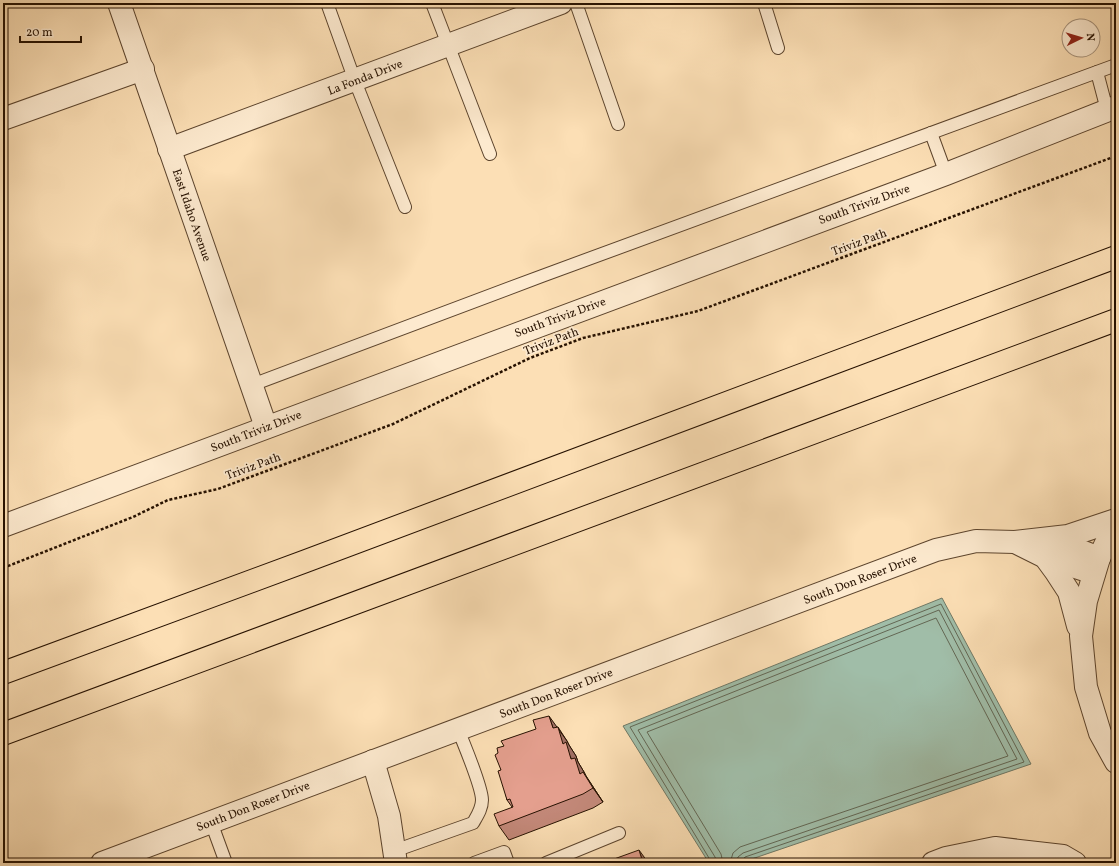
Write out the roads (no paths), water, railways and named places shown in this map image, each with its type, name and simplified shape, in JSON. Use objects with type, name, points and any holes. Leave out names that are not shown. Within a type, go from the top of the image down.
[{"type":"highway","points":[[3,673],[314,559],[1116,257]]},
{"type":"highway","points":[[3,734],[1116,320]]},
{"type":"street","name":"East Idaho Avenue","points":[[119,3],[266,427]]},
{"type":"street","name":"La Fonda Drive","points":[[169,149],[448,46],[534,8],[561,3]]},
{"type":"street","points":[[3,119],[142,70]]},
{"type":"street","name":"South Triviz Drive","points":[[3,526],[946,174],[1111,108]]},
{"type":"street","points":[[1116,521],[1068,536],[1047,548],[1069,592],[1081,636],[1086,687],[1100,733],[1116,762]]},
{"type":"street","points":[[1081,636],[1086,601],[1096,566],[1116,521]]},
{"type":"street","name":"South Don Roser Drive","points":[[102,863],[936,550],[976,541],[1015,542],[1047,548],[1096,566]]},
{"type":"street","points":[[373,761],[389,816],[395,857]]},
{"type":"street","points":[[933,863],[946,858],[995,848],[1063,856],[1075,863]]},
{"type":"lane","points":[[327,3],[354,81],[405,206]]},
{"type":"lane","points":[[432,3],[490,154]]},
{"type":"lane","points":[[576,3],[618,124]]},
{"type":"lane","points":[[764,3],[778,48]]},
{"type":"lane","points":[[252,385],[542,276],[1116,65]]},
{"type":"lane","points":[[1097,72],[1111,108]]},
{"type":"lane","points":[[931,133],[946,174]]},
{"type":"lane","points":[[395,857],[473,823],[478,816],[481,807],[481,794],[458,729]]},
{"type":"lane","points":[[211,822],[226,863]]},
{"type":"lane","points":[[546,863],[620,833]]},
{"type":"lane","points":[[474,863],[504,852],[508,863]]},
{"type":"water","points":[[942,598],[1031,764],[740,863],[709,863],[623,726]]}]
